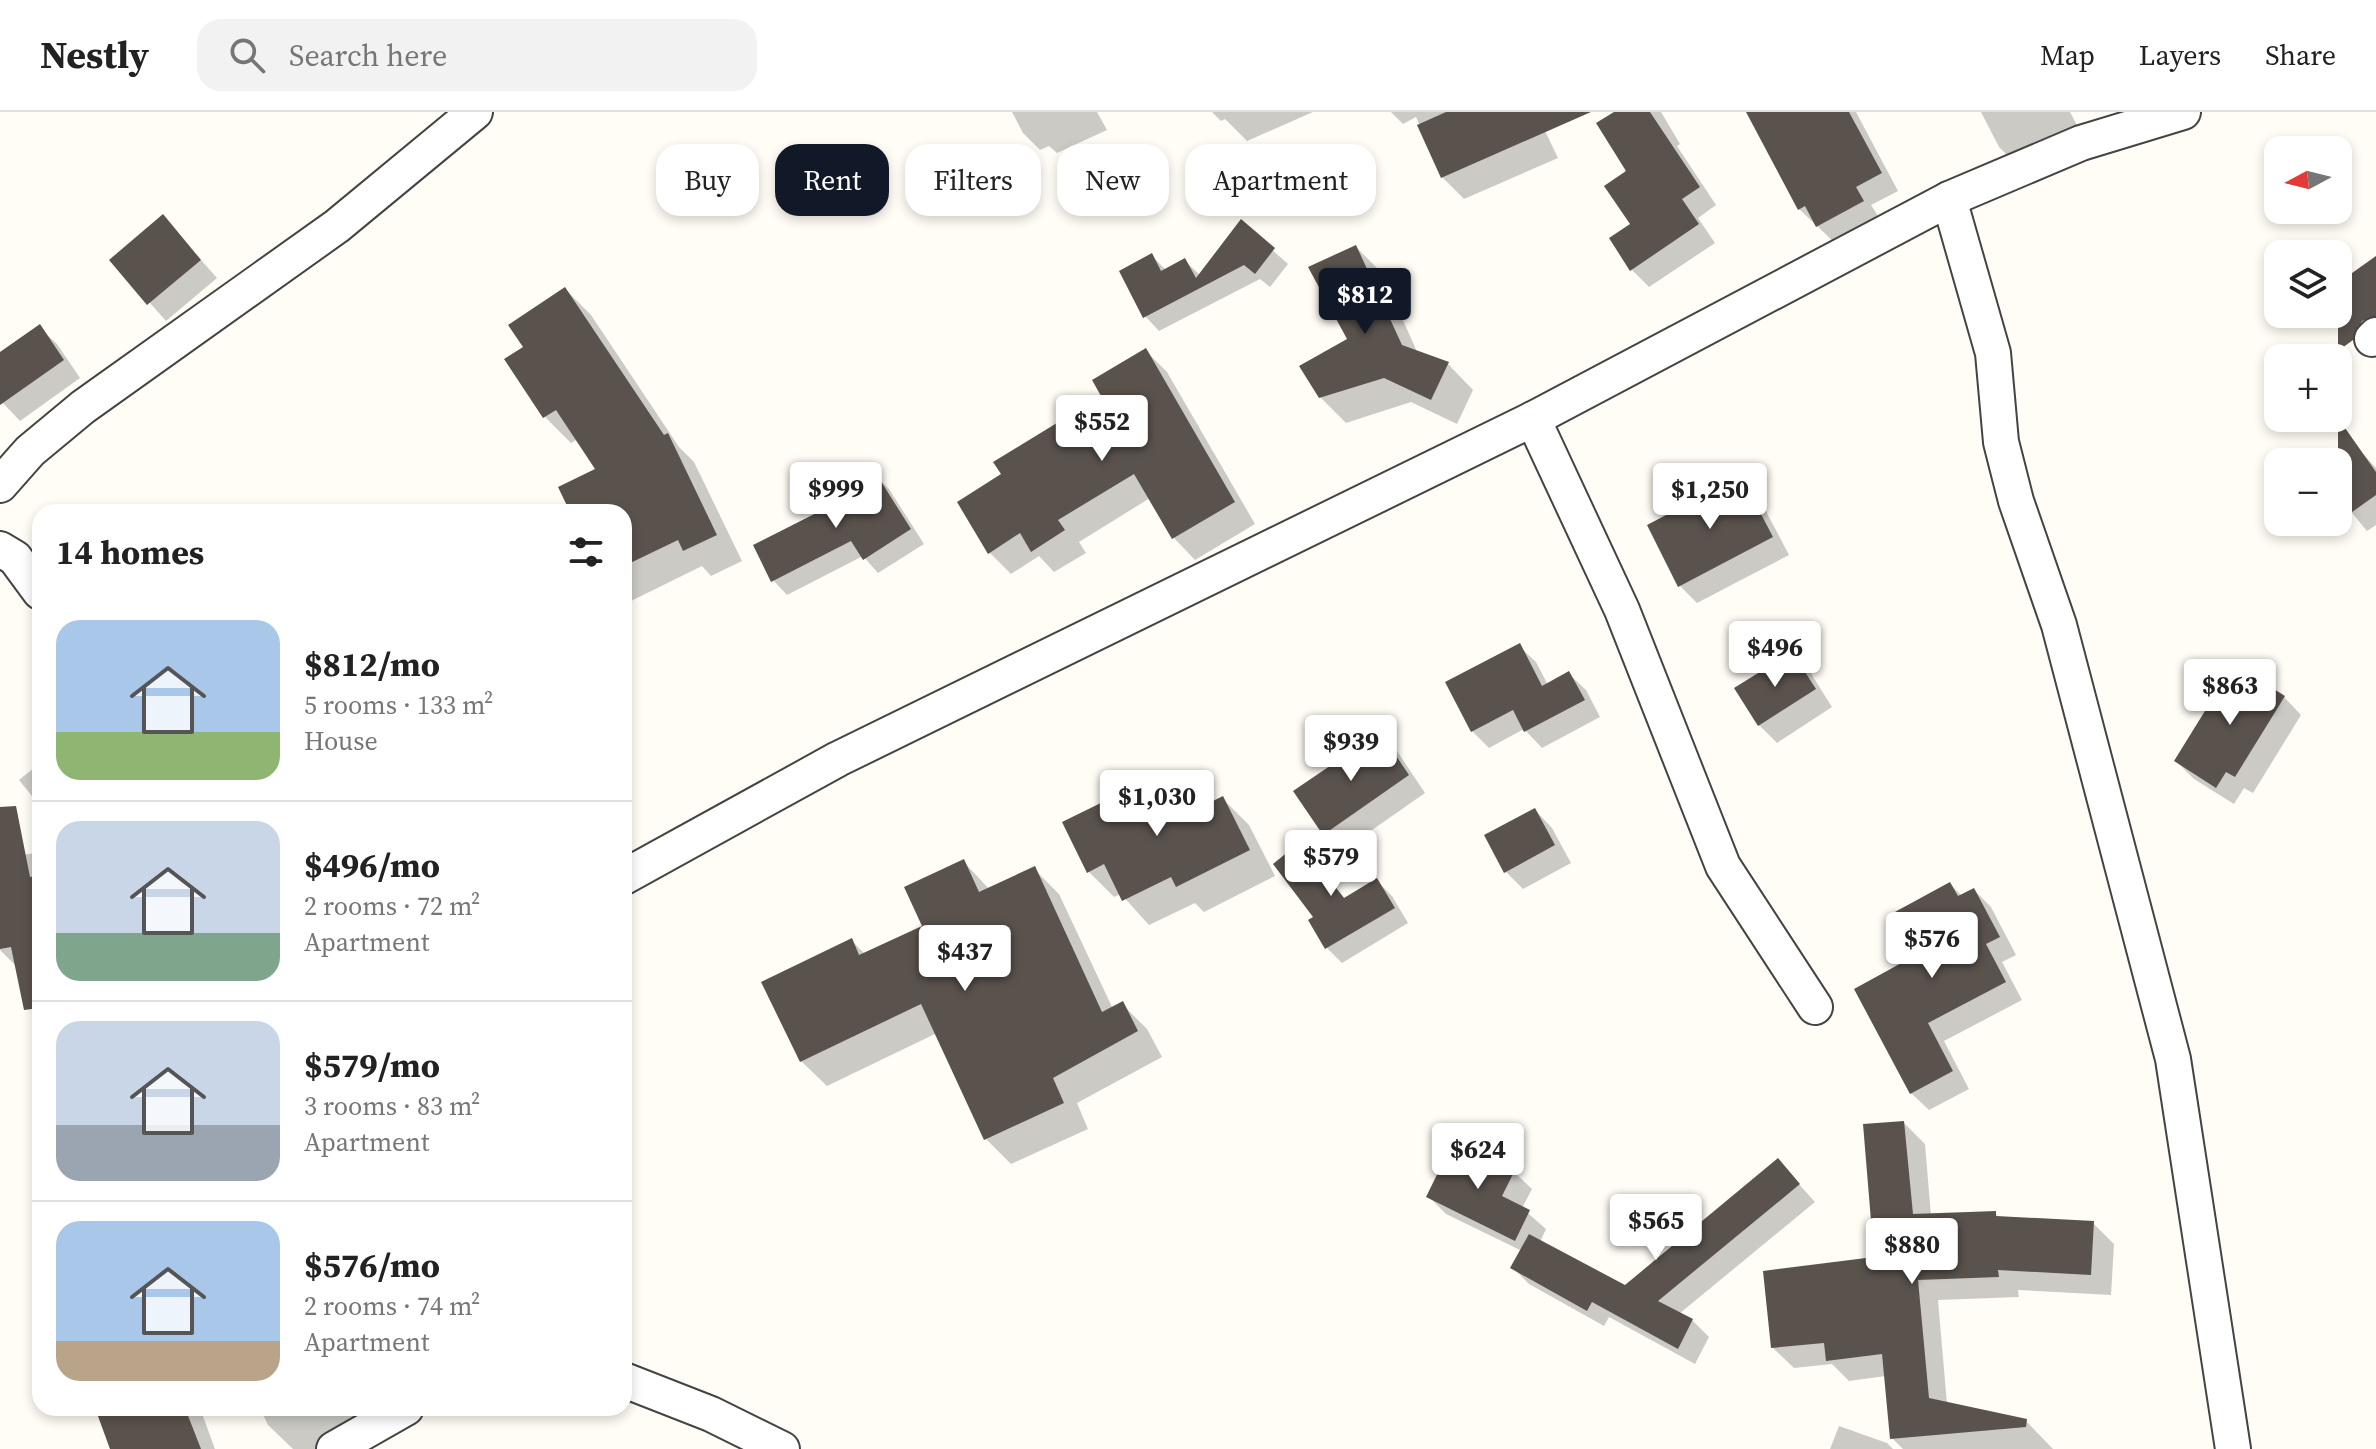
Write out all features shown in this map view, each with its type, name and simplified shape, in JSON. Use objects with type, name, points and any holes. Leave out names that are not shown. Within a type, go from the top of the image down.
[{"type":"street","points":[[0,485],[30,451],[83,407],[337,226],[475,112]]},
{"type":"street","points":[[632,873],[838,759],[1533,419],[1949,199],[2081,143],[2183,112]]},
{"type":"street","points":[[1949,199],[1993,353],[2001,442],[2016,501],[2059,625],[2173,1059],[2233,1449]]},
{"type":"street","points":[[1533,419],[1622,610],[1723,866],[1815,1007]]},
{"type":"street","points":[[0,549],[15,558],[32,581]]},
{"type":"street","points":[[632,1383],[711,1414],[782,1449]]},
{"type":"street","points":[[334,1449],[392,1416]]},
{"type":"building","points":[[1446,112],[1591,112],[1441,178],[1417,125]]},
{"type":"building","points":[[1614,112],[1650,112],[1700,187],[1682,199],[1699,224],[1630,271],[1609,238],[1630,224],[1604,186],[1626,171],[1596,123]]},
{"type":"building","points":[[1746,112],[1849,112],[1882,173],[1856,187],[1864,201],[1816,227],[1805,206],[1798,210]]},
{"type":"building","points":[[163,214],[201,260],[147,305],[109,260]]},
{"type":"building","points":[[1241,219],[1275,248],[1255,274],[1244,265],[1143,318],[1119,271],[1152,253],[1161,271],[1185,258],[1196,278]]},
{"type":"building","points":[[1356,245],[1402,345],[1449,362],[1431,400],[1384,378],[1319,398],[1299,366],[1347,339],[1308,267]]},
{"type":"building","points":[[2376,256],[2376,316],[2362,321],[2353,340],[2348,344],[2338,344],[2338,328],[2352,328],[2352,273]]},
{"type":"building","points":[[565,287],[664,435],[668,433],[717,535],[683,551],[678,540],[632,562],[632,504],[566,504],[558,487],[595,469],[556,410],[543,418],[504,359],[523,347],[508,325]]},
{"type":"building","points":[[40,324],[64,360],[0,405],[0,352]]},
{"type":"building","points":[[1146,348],[1235,502],[1172,539],[1134,474],[1058,520],[1065,530],[1031,552],[1020,533],[988,554],[957,502],[1001,474],[993,462],[1101,396],[1092,380]]},
{"type":"building","points":[[2338,432],[2348,432],[2376,472],[2376,495],[2352,512],[2352,448],[2338,448]]},
{"type":"building","points":[[875,472],[911,529],[863,560],[851,541],[771,582],[753,545],[846,498],[843,492]]},
{"type":"building","points":[[1741,476],[1773,537],[1678,587],[1647,525]]},
{"type":"building","points":[[1520,643],[1542,686],[1569,671],[1585,700],[1524,732],[1513,710],[1471,732],[1445,682]]},
{"type":"building","points":[[1792,652],[1816,689],[1758,726],[1734,688]]},
{"type":"building","points":[[2234,664],[2285,696],[2235,777],[2226,772],[2216,788],[2174,761]]},
{"type":"building","points":[[1380,732],[1409,775],[1323,835],[1293,791]]},
{"type":"building","points":[[1193,776],[1207,804],[1223,796],[1250,850],[1176,887],[1171,877],[1122,901],[1104,864],[1087,873],[1062,822],[1109,799],[1116,814]]},
{"type":"building","points":[[16,806],[32,877],[32,1009],[24,1010],[11,947],[0,949],[0,807]]},
{"type":"building","points":[[1535,808],[1555,845],[1504,873],[1484,835]]},
{"type":"building","points":[[1300,842],[1344,898],[1377,878],[1395,908],[1325,949],[1308,920],[1313,917],[1273,864]]},
{"type":"building","points":[[964,859],[979,892],[1035,866],[1102,1012],[1123,1001],[1138,1031],[1053,1078],[1064,1103],[984,1140],[921,1004],[800,1062],[761,982],[852,938],[859,955],[922,926],[904,887]]},
{"type":"building","points":[[1950,882],[1958,896],[1974,888],[2000,937],[1986,944],[2006,982],[1928,1023],[1953,1071],[1910,1094],[1854,989],[1916,955],[1893,913]]},
{"type":"building","points":[[1904,1121],[1913,1214],[1996,1211],[1996,1216],[2094,1221],[2091,1275],[1998,1270],[1999,1277],[1918,1280],[1929,1398],[2027,1419],[2026,1427],[1890,1439],[1882,1354],[1826,1361],[1824,1343],[1771,1348],[1763,1271],[1874,1257],[1863,1124]]},
{"type":"building","points":[[1454,1140],[1515,1170],[1502,1196],[1530,1210],[1515,1241],[1426,1197]]},
{"type":"building","points":[[1778,1158],[1800,1184],[1658,1301],[1693,1319],[1678,1349],[1592,1302],[1587,1311],[1510,1268],[1529,1234],[1625,1285]]},
{"type":"building","points":[[98,1416],[188,1416],[201,1449],[110,1449]]}]
